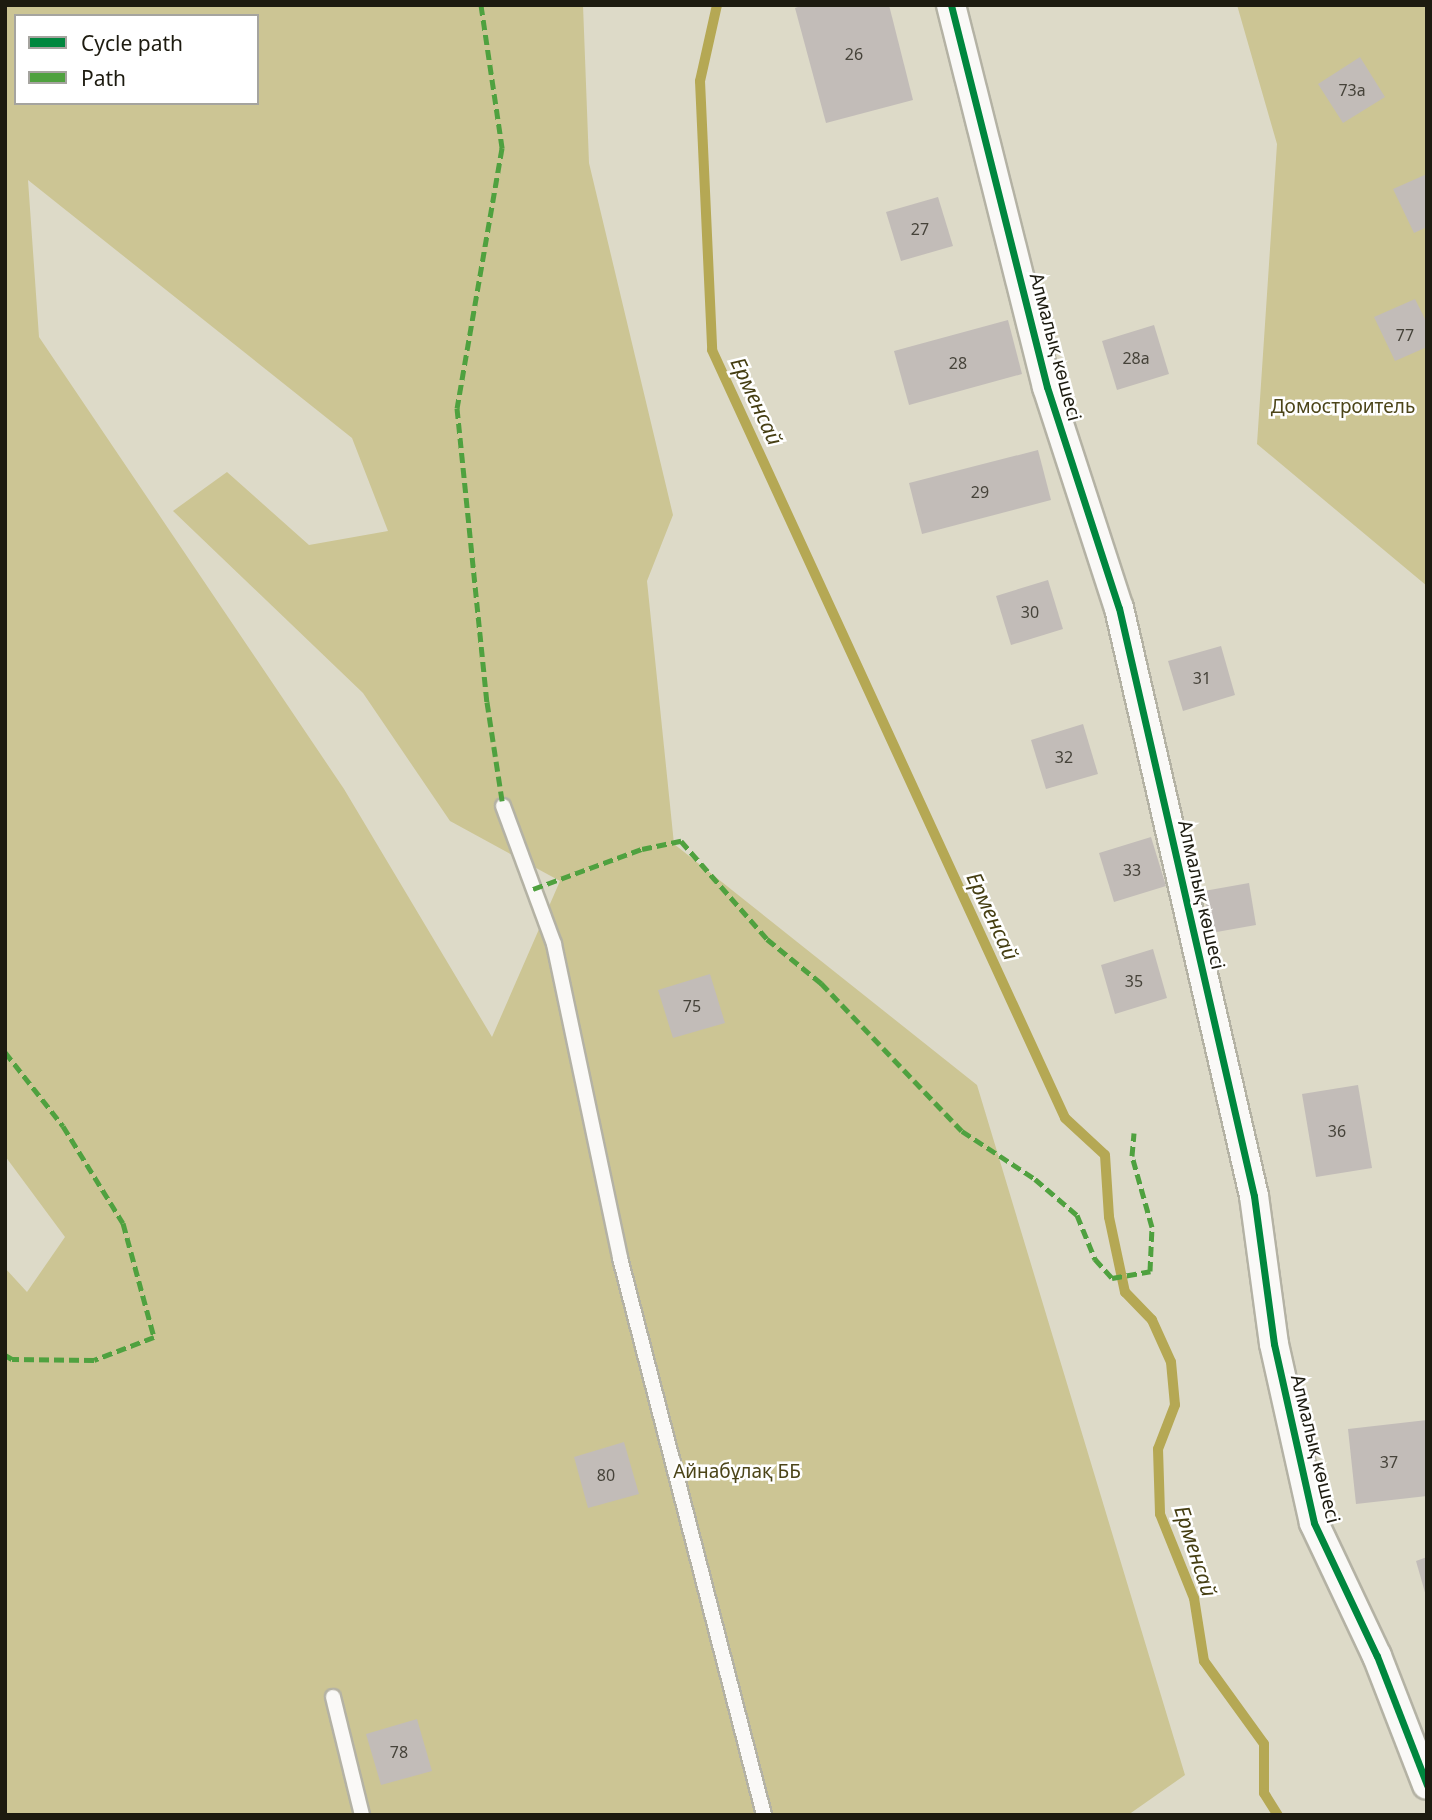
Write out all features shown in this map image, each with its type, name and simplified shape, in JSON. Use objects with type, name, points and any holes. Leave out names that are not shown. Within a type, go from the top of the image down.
[{"type":"street","name":"Алмалық көшесі","points":[[951,5],[1047,387],[1119,608],[1254,1196],[1274,1344],[1314,1523],[1377,1656],[1427,1785]]},
{"type":"lane","points":[[503,806],[554,944],[620,1258],[764,1815]]},
{"type":"lane","points":[[333,1697],[362,1815]]},
{"type":"green space","name":"Айнабұлақ ББ","points":[[5,5],[583,5],[589,163],[673,515],[647,581],[674,844],[977,1085],[1185,1775],[1128,1815],[5,1815],[5,1268],[27,1292],[65,1237],[5,1156]],"holes":[[[28,180],[352,438],[388,531],[309,545],[227,472],[173,511],[363,693],[450,821],[560,881],[492,1037],[344,789],[39,337]]]},
{"type":"green space","name":"Домостроитель","points":[[1237,5],[1427,5],[1427,586],[1257,444],[1277,144]]},
{"type":"building","points":[[804,5],[889,5],[913,100],[826,123],[795,8]]},
{"type":"building","points":[[1360,57],[1385,97],[1343,123],[1318,84]]},
{"type":"building","points":[[1427,174],[1427,227],[1414,233],[1393,189]]},
{"type":"building","points":[[938,197],[953,246],[901,261],[886,212]]},
{"type":"building","points":[[1415,299],[1427,323],[1427,347],[1395,361],[1374,317]]},
{"type":"building","points":[[1008,320],[1022,374],[909,405],[894,351]]},
{"type":"building","points":[[1154,325],[1169,374],[1117,390],[1102,341]]},
{"type":"building","points":[[1038,450],[1051,500],[922,534],[909,483]]},
{"type":"building","points":[[1048,580],[1063,629],[1011,645],[996,596]]},
{"type":"building","points":[[1221,646],[1235,695],[1183,711],[1168,661]]},
{"type":"building","points":[[1083,724],[1098,774],[1046,789],[1031,740]]},
{"type":"building","points":[[1151,837],[1166,886],[1114,902],[1099,853]]},
{"type":"building","points":[[1249,883],[1256,925],[1211,933],[1204,891]]},
{"type":"building","points":[[1153,949],[1167,998],[1115,1014],[1101,965]]},
{"type":"building","points":[[710,974],[725,1023],[673,1038],[658,990]]},
{"type":"building","points":[[1358,1085],[1372,1168],[1316,1177],[1302,1094]]},
{"type":"building","points":[[1427,1420],[1427,1496],[1356,1504],[1348,1429]]},
{"type":"building","points":[[624,1442],[639,1494],[588,1508],[574,1457]]},
{"type":"building","points":[[1427,1557],[1427,1595],[1426,1596],[1416,1561]]},
{"type":"building","points":[[417,1719],[432,1771],[381,1785],[366,1734]]},
{"type":"waterway","name":"Ерменсай","points":[[717,5],[700,81],[712,350],[1065,1118],[1105,1155],[1109,1217],[1125,1292],[1152,1320],[1171,1362],[1175,1405],[1158,1449],[1160,1514],[1194,1598],[1204,1661],[1264,1744],[1264,1793],[1278,1815]]},
{"type":"marked path","points":[[481,5],[502,148],[457,408],[487,702],[503,806]]},
{"type":"marked path","points":[[533,889],[642,849],[681,841],[767,939],[821,983],[962,1131],[1035,1179],[1077,1215],[1095,1259],[1112,1278],[1150,1271],[1152,1227],[1132,1156],[1134,1133]]},
{"type":"marked path","points":[[5,1052],[63,1126],[123,1223],[154,1337],[94,1360],[12,1359],[5,1355]]},
{"type":"cycle path","points":[[951,5],[1047,387],[1119,608],[1254,1196],[1274,1344],[1314,1523],[1377,1656],[1427,1785]]}]
